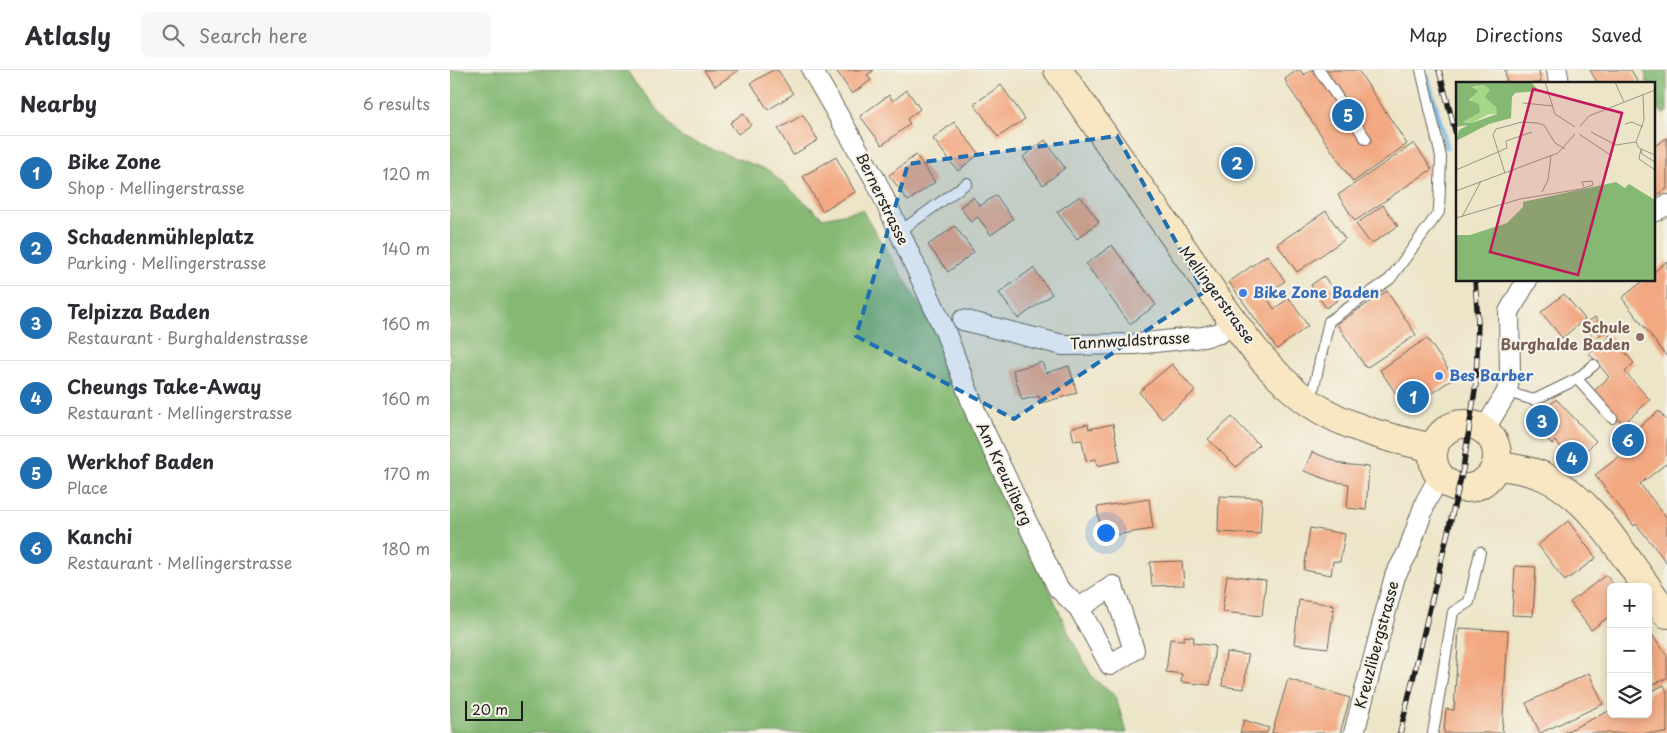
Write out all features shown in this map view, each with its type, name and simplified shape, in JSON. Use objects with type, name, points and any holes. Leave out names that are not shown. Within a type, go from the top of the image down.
[{"type":"main road","name":"Mellingerstrasse","points":[[1058,70],[1234,320],[1268,365],[1289,387],[1310,403],[1342,421],[1403,441],[1434,448]]},
{"type":"main road","points":[[1475,425],[1484,430],[1496,446],[1496,466],[1486,481],[1469,488],[1448,484],[1435,468],[1434,448],[1438,438],[1454,426],[1475,425]]},
{"type":"main road","points":[[1496,466],[1540,475],[1558,484],[1575,497],[1606,531],[1644,583]]},
{"type":"main road","points":[[1652,593],[1667,614]]},
{"type":"street","name":"Bernerstrasse","points":[[812,70],[876,181],[945,331]]},
{"type":"street","points":[[1654,211],[1667,204]]},
{"type":"street","points":[[1484,430],[1507,392],[1510,372],[1509,312],[1526,281]]},
{"type":"street","name":"Tannwaldstrasse","points":[[963,320],[1063,345],[1135,344],[1203,337],[1220,333],[1234,320]]},
{"type":"street","name":"Am Kreuzliberg","points":[[945,331],[977,416],[1058,588],[1079,608]]},
{"type":"street","name":"Kreuzlibergstrasse","points":[[1354,733],[1395,576],[1408,552],[1426,501],[1440,476]]},
{"type":"lane","points":[[1319,70],[1366,139]]},
{"type":"lane","points":[[1310,403],[1329,321],[1390,279],[1439,212],[1441,157],[1421,70]]},
{"type":"lane","points":[[899,232],[967,183]]},
{"type":"lane","points":[[1507,392],[1534,400],[1577,379],[1594,364]]},
{"type":"lane","points":[[1577,379],[1612,418]]},
{"type":"lane","points":[[1433,733],[1453,612],[1469,602],[1480,552]]},
{"type":"highlighted area","points":[[1117,136],[1204,292],[1014,419],[856,336],[908,164]]},
{"type":"green space","points":[[450,70],[627,70],[635,83],[682,138],[768,170],[823,218],[862,210],[934,328],[1070,636],[1092,677],[1115,696],[1127,733],[450,733]]},
{"type":"green space","points":[[1645,70],[1667,70],[1667,112],[1663,114],[1654,102],[1654,82],[1647,82]]},
{"type":"building","points":[[704,70],[739,70],[715,86]]},
{"type":"building","points":[[773,70],[778,70],[793,94],[768,110],[751,83]]},
{"type":"building","points":[[836,70],[874,70],[867,75],[871,80],[852,94]]},
{"type":"building","points":[[1297,70],[1300,70],[1304,75],[1311,70],[1358,70],[1407,144],[1353,182],[1288,86],[1285,79]]},
{"type":"building","points":[[1505,70],[1539,70],[1541,82],[1507,82]]},
{"type":"building","points":[[1590,70],[1631,70],[1638,82],[1597,82]]},
{"type":"building","points":[[1001,85],[1025,119],[998,137],[974,104]]},
{"type":"building","points":[[907,90],[920,109],[907,119],[910,124],[882,145],[860,116],[889,95],[893,101]]},
{"type":"building","points":[[743,113],[751,125],[738,134],[730,123]]},
{"type":"building","points":[[803,115],[818,140],[793,155],[778,129]]},
{"type":"building","points":[[954,122],[979,154],[958,171],[933,139]]},
{"type":"building","points":[[1667,138],[1667,189],[1654,196],[1654,146]]},
{"type":"building","points":[[1045,140],[1065,168],[1043,185],[1023,157]]},
{"type":"building","points":[[1414,143],[1432,169],[1355,221],[1338,195]]},
{"type":"building","points":[[916,155],[935,182],[908,201],[889,175]]},
{"type":"building","points":[[836,157],[855,192],[822,211],[803,176]]},
{"type":"building","points":[[996,195],[1013,219],[991,235],[978,217],[971,222],[960,207],[973,197],[980,206]]},
{"type":"building","points":[[1080,196],[1099,222],[1077,239],[1057,212]]},
{"type":"building","points":[[1383,205],[1398,226],[1371,244],[1356,224]]},
{"type":"building","points":[[1326,211],[1345,239],[1297,272],[1277,244]]},
{"type":"building","points":[[955,226],[974,252],[948,272],[928,245]]},
{"type":"building","points":[[1112,245],[1156,305],[1130,324],[1086,264]]},
{"type":"building","points":[[1267,255],[1285,281],[1265,295],[1274,309],[1289,298],[1308,326],[1277,349],[1229,282]]},
{"type":"building","points":[[1667,261],[1667,357],[1622,298],[1643,281],[1654,281],[1654,272]]},
{"type":"building","points":[[1033,268],[1052,294],[1018,319],[999,293]]},
{"type":"building","points":[[1324,276],[1339,299],[1326,308],[1311,285]]},
{"type":"building","points":[[1387,291],[1416,335],[1366,368],[1337,324]]},
{"type":"building","points":[[1564,294],[1585,319],[1562,338],[1541,312]]},
{"type":"building","points":[[1595,317],[1605,331],[1595,339],[1584,325]]},
{"type":"building","points":[[1610,335],[1634,363],[1625,372],[1650,400],[1623,424],[1594,391],[1609,377],[1589,353]]},
{"type":"building","points":[[1427,338],[1454,378],[1407,410],[1380,370]]},
{"type":"building","points":[[1042,362],[1046,373],[1069,366],[1077,393],[1041,403],[1039,396],[1022,400],[1013,370]]},
{"type":"building","points":[[1172,364],[1195,391],[1162,419],[1139,392]]},
{"type":"building","points":[[1556,399],[1596,441],[1575,462],[1555,441],[1552,444],[1531,423]]},
{"type":"building","points":[[1659,411],[1667,421],[1667,463],[1640,484],[1667,518],[1667,563],[1636,524],[1634,526],[1595,475],[1627,451],[1620,441]]},
{"type":"building","points":[[1232,417],[1259,445],[1236,467],[1208,439]]},
{"type":"building","points":[[1088,424],[1089,429],[1113,424],[1120,461],[1097,466],[1096,459],[1086,461],[1082,440],[1074,441],[1071,428]]},
{"type":"building","points":[[1312,452],[1342,464],[1369,467],[1366,510],[1347,508],[1349,484],[1331,481],[1304,471]]},
{"type":"building","points":[[1219,496],[1262,498],[1260,534],[1218,532]]},
{"type":"building","points":[[1149,499],[1153,529],[1102,537],[1097,507]]},
{"type":"building","points":[[1568,521],[1596,558],[1565,581],[1538,545]]},
{"type":"building","points":[[1310,528],[1345,534],[1340,562],[1333,561],[1331,575],[1304,570]]},
{"type":"building","points":[[1182,561],[1184,585],[1152,586],[1150,562]]},
{"type":"building","points":[[1515,566],[1536,567],[1533,616],[1512,615]]},
{"type":"building","points":[[1227,575],[1266,580],[1262,616],[1222,612]]},
{"type":"building","points":[[1606,575],[1612,583],[1607,583],[1607,618],[1591,630],[1570,602]]},
{"type":"building","points":[[1299,600],[1334,605],[1328,648],[1294,644]]},
{"type":"building","points":[[1459,628],[1508,631],[1502,733],[1444,733],[1446,709],[1454,710]]},
{"type":"building","points":[[1652,634],[1667,655],[1667,678],[1652,685]]},
{"type":"building","points":[[1184,636],[1194,637],[1193,643],[1215,646],[1210,685],[1181,682],[1182,674],[1166,672],[1170,639],[1184,640]]},
{"type":"building","points":[[1226,652],[1248,655],[1244,689],[1222,686]]},
{"type":"building","points":[[1589,673],[1603,704],[1540,733],[1526,703]]},
{"type":"building","points":[[1288,679],[1350,698],[1340,733],[1272,733]]},
{"type":"building","points":[[1664,685],[1667,692],[1667,733],[1563,733],[1607,712],[1607,718],[1652,718],[1652,691]]},
{"type":"building","points":[[1244,720],[1269,728],[1267,733],[1240,733]]},
{"type":"waterway","points":[[1427,77],[1447,147]]},
{"type":"railway","points":[[1439,70],[1456,134]]},
{"type":"railway","points":[[1400,733],[1463,469],[1476,384],[1478,322],[1475,281]]},
{"type":"place","name":"Werkhof Baden","points":[[1348,115]]},
{"type":"place","name":"Schadenmühleplatz","points":[[1237,163]]},
{"type":"place","name":"Bike Zone Baden","points":[[1243,293]]},
{"type":"place","name":"Schule Burghalde Baden","points":[[1640,337]]},
{"type":"place","name":"Bes Barber","points":[[1439,376]]},
{"type":"place","name":"Bike Zone","points":[[1413,397]]},
{"type":"place","name":"Telpizza Baden","points":[[1542,421]]},
{"type":"place","name":"Kanchi","points":[[1628,440]]},
{"type":"place","name":"Cheungs Take-Away","points":[[1572,458]]}]
